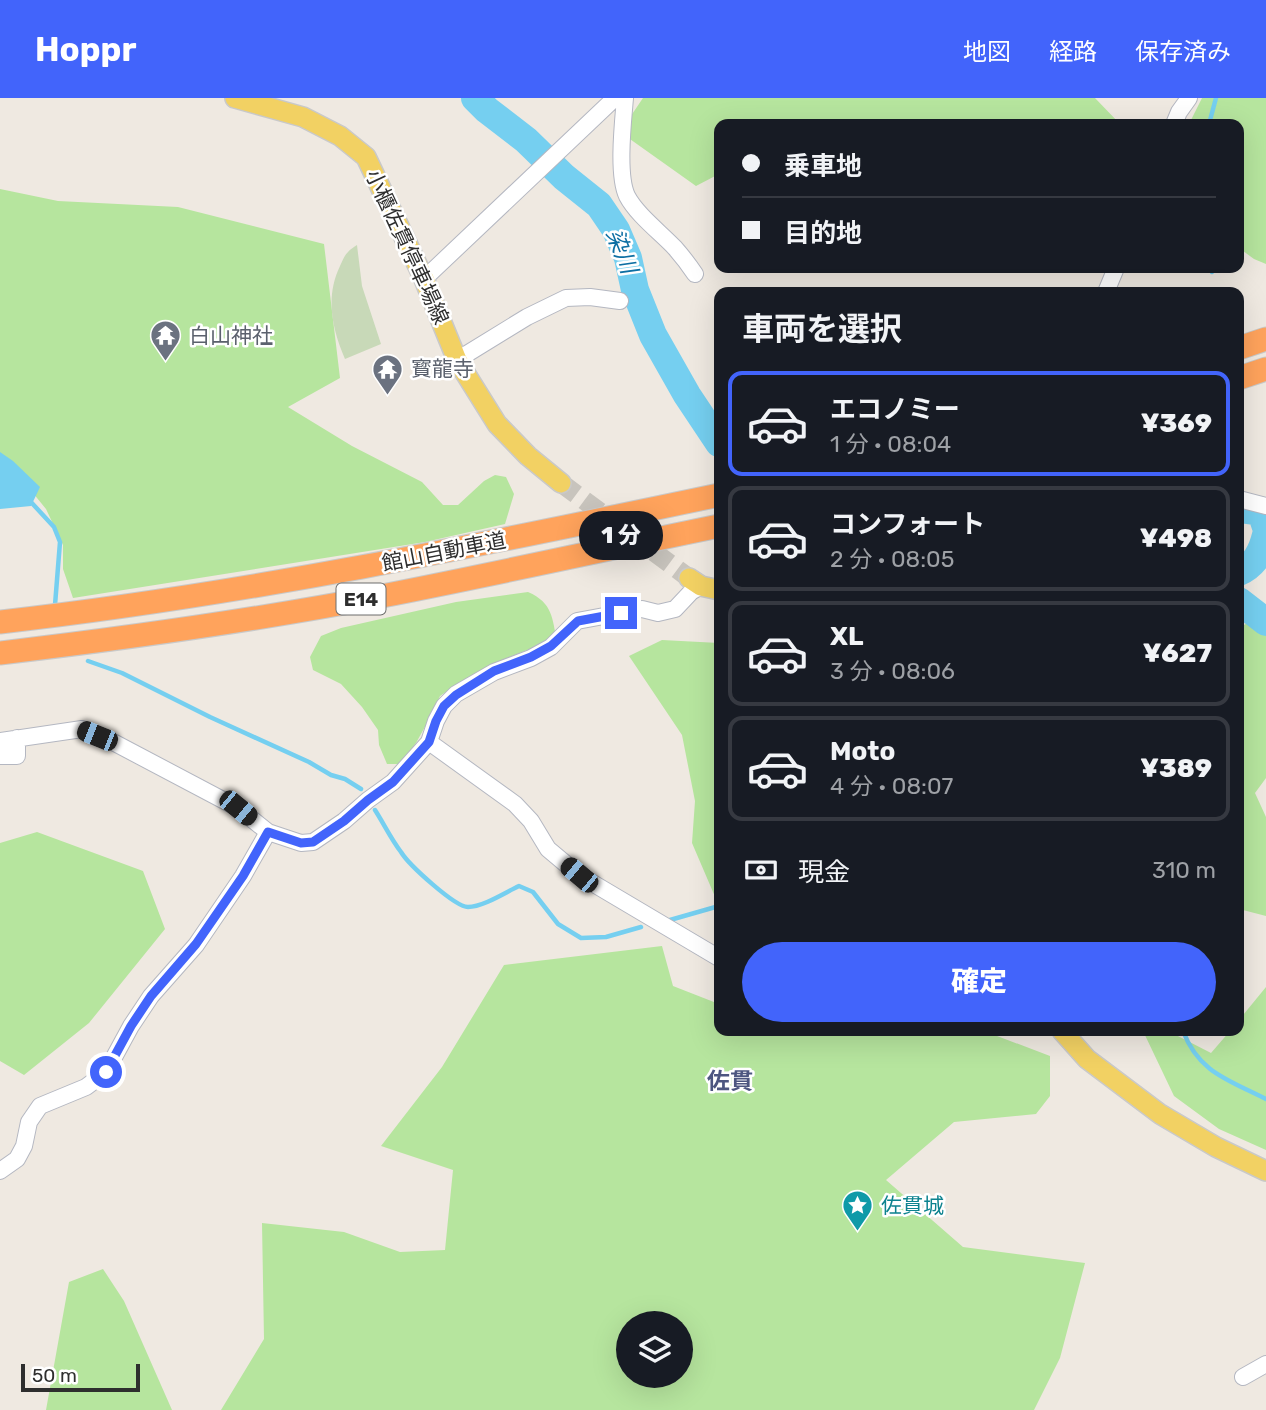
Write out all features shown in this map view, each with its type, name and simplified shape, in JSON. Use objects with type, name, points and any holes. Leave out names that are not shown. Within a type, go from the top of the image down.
[{"type":"highway","points":[[1244,346],[1266,339]]},
{"type":"highway","points":[[1244,377],[1266,369]]},
{"type":"highway","name":"館山自動車道","points":[[0,622],[69,615],[378,565],[714,496]]},
{"type":"highway","name":"館山自動車道","points":[[0,653],[215,624],[380,596],[714,527]]},
{"type":"main road","name":"小櫃佐貫停車場線","points":[[236,98],[303,117],[341,136],[366,157],[424,279],[457,360],[497,424],[528,456],[561,483]]},
{"type":"main road","points":[[1066,1036],[1087,1059],[1160,1114],[1216,1147],[1266,1171]]},
{"type":"street","points":[[424,279],[615,98]]},
{"type":"street","points":[[625,98],[623,180],[627,195],[695,274]]},
{"type":"street","points":[[1176,119],[1189,98]]},
{"type":"street","points":[[457,360],[527,317],[566,298],[590,296],[620,302]]},
{"type":"street","points":[[1244,500],[1266,506]]},
{"type":"street","points":[[0,741],[82,729],[113,742],[238,808],[268,832],[301,843],[313,842],[393,782],[429,742],[444,706],[456,695],[494,671],[551,646],[578,621],[642,609],[658,613],[675,609],[691,592],[703,585]]},
{"type":"street","points":[[0,756],[17,756],[17,738]]},
{"type":"street","points":[[429,742],[515,804],[531,821],[548,849],[579,875],[714,955]]},
{"type":"street","points":[[0,1171],[17,1159],[24,1146],[29,1122],[40,1106],[86,1087],[106,1072],[151,996],[196,944],[243,876],[268,832]]},
{"type":"street","points":[[1243,1377],[1266,1364]]},
{"type":"green space","points":[[643,98],[1095,98],[1115,119],[714,119],[714,177],[696,186],[620,132]]},
{"type":"green space","points":[[1202,98],[1266,98],[1266,264],[1244,252],[1244,119],[1192,119]]},
{"type":"green space","points":[[0,189],[58,201],[178,207],[324,244],[340,378],[288,407],[352,446],[422,482],[443,505],[458,505],[484,481],[495,475],[506,477],[514,494],[505,524],[425,542],[73,598],[63,569],[63,545],[46,509],[24,482],[0,462]]},
{"type":"green space","points":[[357,245],[362,286],[381,344],[345,359],[334,325],[333,289],[345,256]]},
{"type":"green space","points":[[528,592],[547,606],[557,642],[505,659],[440,696],[416,743],[400,764],[387,764],[379,745],[378,730],[341,684],[313,670],[310,657],[321,636],[341,628],[456,602]]},
{"type":"green space","points":[[1266,612],[1266,778],[1255,793],[1266,817],[1266,916],[1244,910],[1244,625]]},
{"type":"green space","points":[[662,640],[714,643],[714,894],[692,843],[695,801],[682,735],[629,656]]},
{"type":"green space","points":[[37,832],[143,871],[165,929],[89,1023],[24,1075],[0,1061],[0,843]]},
{"type":"green space","points":[[662,946],[673,986],[714,1002],[714,1036],[997,1036],[1050,1056],[1050,1096],[1036,1114],[954,1122],[886,1180],[963,1247],[1085,1263],[1060,1358],[1034,1410],[221,1410],[264,1339],[262,1223],[344,1232],[400,1252],[445,1250],[453,1170],[381,1146],[442,1067],[504,965]]},
{"type":"green space","points":[[1266,987],[1266,1150],[1219,1129],[1174,1096],[1145,1036],[1178,1036],[1211,1053],[1226,1036],[1244,1036],[1244,1014]]},
{"type":"green space","points":[[103,1269],[124,1301],[172,1410],[46,1410],[69,1282]]},
{"type":"water","points":[[0,452],[40,487],[31,506],[0,509]]},
{"type":"waterway","name":"染川","points":[[475,98],[599,205],[616,230],[628,258],[635,290],[653,335],[714,436]]},
{"type":"waterway","points":[[1210,119],[1216,98]]},
{"type":"waterway","points":[[30,501],[54,527],[60,542],[55,605]]},
{"type":"waterway","name":"染川","points":[[1244,510],[1261,512],[1266,527]]},
{"type":"waterway","name":"染川","points":[[1244,569],[1257,557],[1266,535]]},
{"type":"waterway","name":"染川","points":[[1244,605],[1266,622]]},
{"type":"waterway","points":[[88,661],[122,673],[361,789]]},
{"type":"waterway","points":[[375,810],[406,858],[422,875],[462,905],[480,905],[519,886],[533,892],[558,924],[581,938],[606,937],[641,927]]},
{"type":"waterway","points":[[670,920],[714,907]]},
{"type":"waterway","points":[[1186,1036],[1198,1057],[1217,1074],[1266,1099]]},
{"type":"tunnel","points":[[561,483],[689,578]]},
{"type":"place","name":"白山神社","points":[[166,363]]},
{"type":"place","name":"寳龍寺","points":[[388,396]]},
{"type":"place","name":"佐貫城","points":[[858,1233]]},
{"type":"district","name":"佐貫","points":[[730,1081]]},
{"type":"route","points":[[106,1072],[151,996],[196,944],[243,876],[268,832],[301,843],[313,842],[393,782],[429,742],[444,706],[456,695],[494,671],[551,646],[578,621],[621,613]]}]
